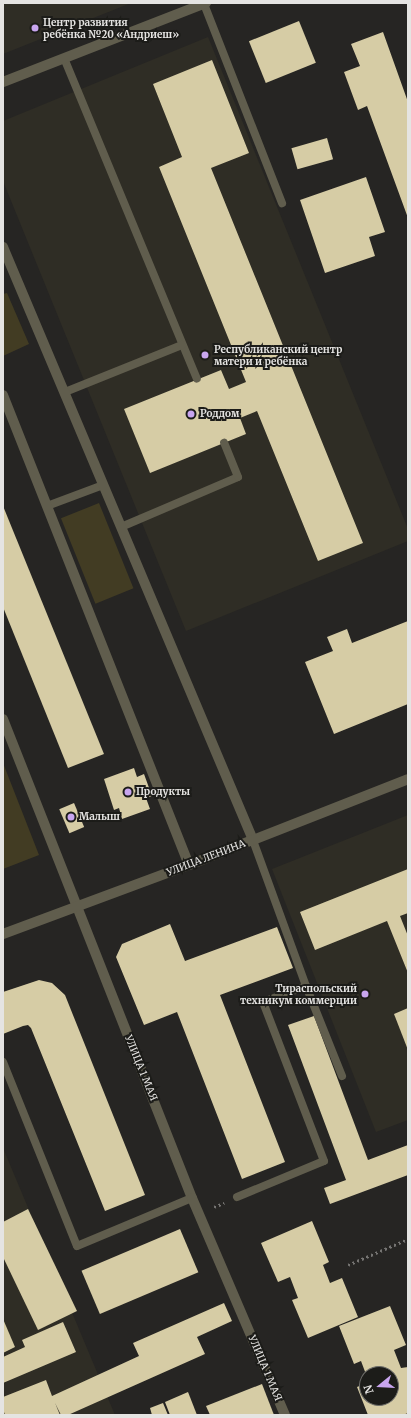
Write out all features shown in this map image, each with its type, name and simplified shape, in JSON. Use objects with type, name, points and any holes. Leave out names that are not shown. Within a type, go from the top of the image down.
[{"type":"street","points":[[3,82],[205,3]]},
{"type":"street","points":[[3,247],[7,267],[64,392],[253,840]]},
{"type":"street","points":[[3,395],[189,864]]},
{"type":"street","name":"УЛИЦА 1 МАЯ","points":[[3,719],[192,1198],[285,1415]]},
{"type":"street","name":"УЛИЦА ЛЕНИНА","points":[[3,934],[253,840],[408,779]]},
{"type":"lane","points":[[205,3],[282,202]]},
{"type":"lane","points":[[64,58],[197,379]]},
{"type":"lane","points":[[64,392],[182,345]]},
{"type":"lane","points":[[121,527],[238,477],[224,443]]},
{"type":"lane","points":[[47,506],[103,485]]},
{"type":"lane","points":[[253,840],[306,986],[342,1076]]},
{"type":"lane","points":[[237,1197],[324,1161],[263,1002],[306,986]]},
{"type":"lane","points":[[3,1062],[77,1246],[192,1198]]},
{"type":"path","points":[[199,1214],[237,1197]]},
{"type":"path","points":[[348,1265],[408,1239]]},
{"type":"shaded area","name":"Центр развития ребёнка №20 «Андриеш»","points":[[3,3],[131,3],[3,54]]},
{"type":"shaded area","name":"Республиканский центр матери и ребёнка","points":[[208,37],[408,529],[408,541],[186,631],[3,181],[3,121]]},
{"type":"shaded area","points":[[7,293],[29,344],[3,356],[3,294]]},
{"type":"shaded area","points":[[99,503],[133,588],[95,604],[61,518]]},
{"type":"shaded area","points":[[3,763],[39,855],[3,869]]},
{"type":"shaded area","name":"Тираспольский техникум коммерции","points":[[408,815],[408,1120],[376,1132],[272,869]]},
{"type":"shaded area","points":[[3,1148],[115,1415],[3,1415]]},
{"type":"building","points":[[299,21],[316,63],[266,83],[249,41]]},
{"type":"building","points":[[383,32],[408,102],[408,218],[367,106],[358,110],[344,72],[360,66],[351,44]]},
{"type":"building","points":[[212,60],[249,153],[211,168],[363,543],[318,561],[257,411],[240,418],[246,434],[150,473],[124,409],[221,370],[229,389],[246,382],[159,167],[182,157],[153,84]]},
{"type":"building","points":[[327,138],[333,159],[297,169],[291,148]]},
{"type":"building","points":[[366,177],[385,232],[369,237],[375,256],[325,273],[300,200]]},
{"type":"building","points":[[3,506],[104,754],[68,768],[3,607]]},
{"type":"building","points":[[408,621],[408,704],[334,734],[305,662],[333,651],[327,637],[347,629],[352,643]]},
{"type":"building","points":[[134,768],[137,777],[144,774],[152,796],[146,798],[150,809],[122,819],[119,808],[114,810],[104,779]]},
{"type":"building","name":"Малыш","points":[[74,803],[84,827],[69,833],[59,809]]},
{"type":"building","points":[[408,869],[408,913],[400,916],[408,936],[408,973],[387,921],[315,950],[300,912]]},
{"type":"building","points":[[170,924],[185,961],[277,927],[293,968],[220,995],[285,1162],[242,1179],[177,1012],[144,1025],[116,957],[122,944]]},
{"type":"building","points":[[39,980],[52,983],[65,995],[145,1195],[105,1211],[31,1028],[28,1025],[23,1026],[3,1034],[3,992]]},
{"type":"building","points":[[408,1008],[408,1050],[394,1014]]},
{"type":"building","points":[[314,1016],[368,1160],[408,1145],[408,1175],[330,1204],[324,1188],[346,1180],[288,1025]]},
{"type":"building","points":[[28,1209],[77,1311],[38,1330],[3,1257],[3,1222]]},
{"type":"building","points":[[312,1221],[329,1262],[323,1265],[330,1283],[342,1278],[358,1317],[308,1338],[292,1300],[298,1298],[290,1277],[278,1282],[261,1243]]},
{"type":"building","points":[[180,1229],[198,1272],[100,1314],[82,1271]]},
{"type":"building","points":[[224,1303],[232,1321],[197,1337],[205,1354],[68,1415],[61,1415],[55,1403],[60,1415],[5,1415],[3,1409],[3,1397],[46,1380],[52,1396],[139,1356],[133,1343]]},
{"type":"building","points":[[390,1306],[406,1345],[394,1350],[401,1368],[408,1367],[408,1413],[403,1415],[368,1415],[364,1406],[399,1406],[399,1366],[363,1366],[361,1361],[354,1364],[339,1326]]},
{"type":"building","points":[[3,1319],[15,1347],[3,1353]]},
{"type":"building","points":[[63,1322],[76,1352],[3,1383],[3,1357],[25,1347],[22,1340]]},
{"type":"building","points":[[262,1384],[274,1415],[210,1415],[206,1406]]},
{"type":"building","points":[[188,1392],[197,1415],[170,1415],[165,1402]]},
{"type":"building","points":[[163,1403],[168,1415],[152,1415],[150,1408]]},
{"type":"place","name":"Центр развития ребёнка №20 «Андриеш»","points":[[35,28]]},
{"type":"place","name":"Республиканский центр матери и ребёнка","points":[[205,355]]},
{"type":"place","name":"Роддом","points":[[191,414]]},
{"type":"place","name":"Продукты","points":[[128,792]]},
{"type":"place","name":"Малыш","points":[[71,817]]},
{"type":"place","name":"Тираспольский техникум коммерции","points":[[365,994]]}]
